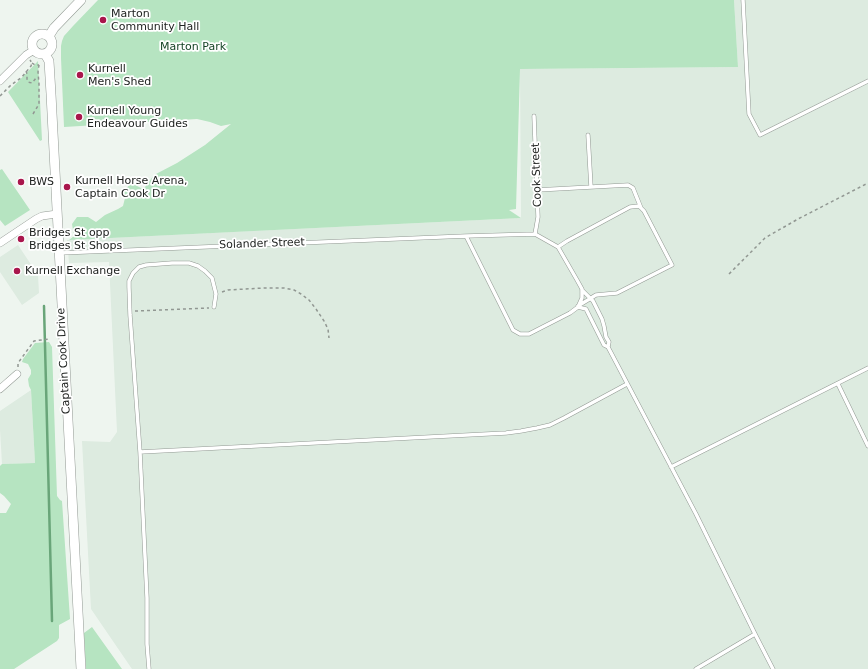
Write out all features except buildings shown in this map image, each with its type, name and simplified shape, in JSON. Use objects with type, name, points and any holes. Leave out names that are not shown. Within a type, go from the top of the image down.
[{"type":"main road","points":[[47,57],[39,53],[30,52],[32,43],[36,36],[42,34],[49,36],[54,28],[81,0]]},
{"type":"main road","name":"Captain Cook Drive","points":[[49,36],[52,46],[47,57],[57,214],[81,669]]},
{"type":"street","points":[[0,81],[30,52]]},
{"type":"street","points":[[0,243],[36,219],[42,216],[57,214]]},
{"type":"street","points":[[0,389],[17,374]]},
{"type":"lane","points":[[743,0],[749,114],[760,135],[868,82]]},
{"type":"lane","name":"Cook Street","points":[[534,116],[538,217],[535,234]]},
{"type":"lane","points":[[588,135],[591,187]]},
{"type":"lane","points":[[466,236],[508,322],[513,330],[520,334],[529,334],[570,313],[596,295],[617,293],[672,265],[644,211],[641,208],[633,188],[628,185],[537,190]]},
{"type":"lane","points":[[558,247],[630,208],[639,206],[641,208]]},
{"type":"lane","points":[[535,234],[558,247],[582,289],[593,301],[604,326],[606,337],[609,342],[608,347]]},
{"type":"lane","name":"Solander Street","points":[[59,253],[535,234]]},
{"type":"lane","points":[[149,669],[140,452],[129,281],[133,273],[139,267],[146,265],[189,263],[205,270],[212,278],[216,294],[214,308]]},
{"type":"lane","points":[[578,307],[582,298],[582,289]]},
{"type":"lane","points":[[578,307],[586,310],[604,345],[608,347],[696,514],[773,669]]},
{"type":"lane","points":[[671,467],[868,368]]},
{"type":"lane","points":[[140,452],[521,431],[550,425],[627,384]]},
{"type":"lane","points":[[838,384],[868,446]]},
{"type":"lane","points":[[696,669],[755,634]]},
{"type":"path","points":[[0,96],[22,77],[32,63],[30,52]]},
{"type":"path","points":[[33,114],[39,104],[39,65],[47,57]]},
{"type":"path","points":[[32,63],[39,65]]},
{"type":"path","points":[[26,71],[28,82],[32,83],[38,77]]},
{"type":"path","points":[[729,274],[765,238],[798,219],[868,183]]},
{"type":"path","points":[[216,294],[228,290],[264,288],[284,288],[294,290],[301,294],[316,309],[326,325],[329,338]]},
{"type":"path","points":[[130,315],[134,311],[214,308]]},
{"type":"path","points":[[17,374],[18,363],[34,341],[49,339]]},
{"type":"shaded area","points":[[734,0],[868,0],[868,669],[132,669],[91,609],[82,441],[110,442],[117,432],[109,262],[69,263],[67,240],[521,218],[520,69],[738,67]]},
{"type":"shaded area","points":[[18,245],[38,275],[39,293],[22,305],[0,272],[0,257]]},
{"type":"shaded area","points":[[31,390],[35,463],[2,464],[0,411]]},
{"type":"green space","name":"Marton Park","points":[[98,0],[734,0],[738,67],[520,69],[516,209],[509,210],[521,218],[69,240],[74,236],[72,224],[77,217],[88,217],[96,222],[105,215],[123,206],[125,198],[124,191],[131,183],[141,188],[145,187],[154,175],[177,163],[205,145],[231,124],[221,126],[197,119],[64,127],[61,58],[62,41],[64,36]]},
{"type":"green space","points":[[38,61],[42,140],[40,141],[8,92]]},
{"type":"green space","points":[[2,169],[30,210],[5,226],[0,220],[0,170]]},
{"type":"green space","points":[[49,342],[52,347],[57,496],[62,501],[70,619],[59,625],[59,638],[57,641],[14,669],[0,669],[0,513],[6,513],[11,504],[0,493],[0,466],[2,464],[35,463],[31,390],[28,379],[31,374],[31,370],[28,364],[22,362],[35,343]]},
{"type":"green space","points":[[92,627],[122,669],[86,669],[84,633]]},
{"type":"waterway","points":[[44,306],[52,621]]},
{"type":"place","name":"Marton Community Hall","points":[[103,20]]},
{"type":"place","name":"Kurnell Men's Shed","points":[[80,75]]},
{"type":"place","name":"Kurnell Young Endeavour Guides","points":[[79,117]]},
{"type":"place","name":"BWS","points":[[21,182]]},
{"type":"place","name":"Kurnell Horse Arena, Captain Cook Dr","points":[[67,187]]},
{"type":"place","name":"Bridges St opp Bridges St Shops","points":[[21,239]]},
{"type":"place","name":"Kurnell Exchange","points":[[17,271]]}]
